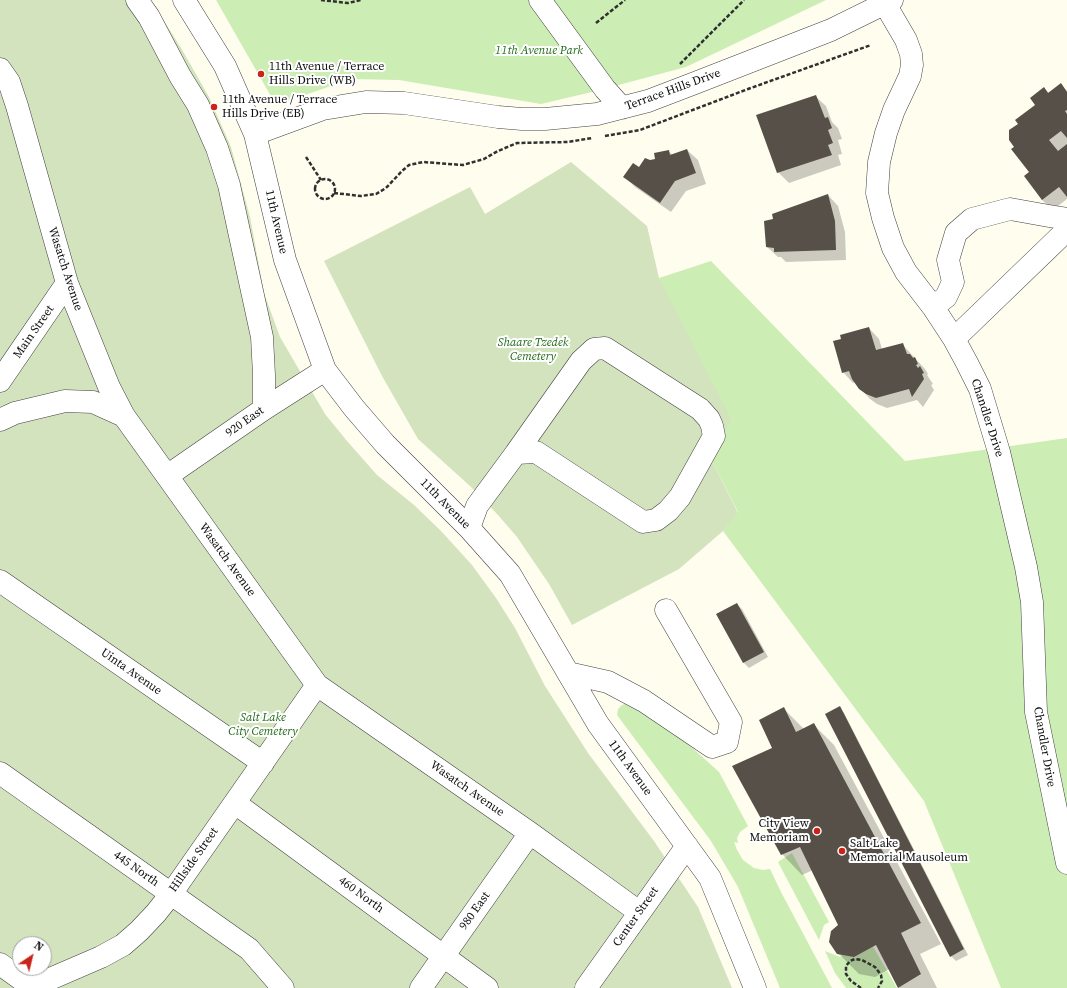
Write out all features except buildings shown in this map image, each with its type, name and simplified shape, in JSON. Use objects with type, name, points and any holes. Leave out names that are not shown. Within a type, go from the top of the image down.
[{"type":"street","points":[[137,0],[149,17],[180,76],[198,105],[217,148],[230,185],[262,337],[264,409]]},
{"type":"street","name":"11th Avenue","points":[[184,0],[225,66],[255,134],[285,260],[325,370],[354,408],[385,444],[469,528],[510,574],[598,724],[710,878],[755,988]]},
{"type":"street","points":[[540,0],[605,88],[622,108]]},
{"type":"street","name":"Terrace Hills Drive","points":[[255,134],[323,109],[366,102],[404,103],[498,117],[522,119],[597,114],[648,101],[695,83],[831,30],[888,2]]},
{"type":"street","name":"Chandler Drive","points":[[888,2],[906,40],[911,54],[912,65],[910,76],[894,110],[886,133],[879,162],[877,193],[882,218],[893,248],[906,272],[933,307],[954,339],[980,389],[999,452],[1026,567],[1032,602],[1036,712],[1067,863]]},
{"type":"street","name":"Wasatch Avenue","points":[[0,69],[9,82],[18,106],[67,283],[109,387],[124,416],[317,685],[530,833],[639,912]]},
{"type":"street","points":[[933,307],[946,297],[953,282],[948,260],[956,233],[972,218],[1010,209],[1067,218]]},
{"type":"street","points":[[954,339],[1067,230]]},
{"type":"street","name":"Main Street","points":[[0,381],[67,283]]},
{"type":"street","points":[[469,528],[477,506],[581,361],[594,349],[605,348],[700,409],[709,418],[714,436],[680,497],[668,511],[656,520],[643,522],[536,452],[516,453]]},
{"type":"street","name":"920 East","points":[[167,476],[264,409],[325,370]]},
{"type":"street","points":[[0,420],[15,413],[65,400],[93,402],[124,416]]},
{"type":"street","name":"Uinta Avenue","points":[[0,581],[263,763]]},
{"type":"street","points":[[568,673],[608,682],[614,685],[644,701],[712,747],[727,742],[730,722],[666,610]]},
{"type":"street","name":"Hillside Street","points":[[31,987],[101,957],[123,944],[156,914],[317,685]]},
{"type":"street","name":"445 North","points":[[0,773],[249,949],[283,988]]},
{"type":"street","name":"460 North","points":[[235,803],[488,988]]},
{"type":"street","name":"980 East","points":[[420,988],[530,833]]},
{"type":"street","name":"Center Street","points":[[586,988],[686,846]]},
{"type":"street","points":[[0,964],[31,987]]},
{"type":"path","points":[[321,0],[348,3],[361,0]]},
{"type":"path","points":[[596,23],[624,0]]},
{"type":"path","points":[[680,64],[744,0]]},
{"type":"path","points":[[306,157],[321,180]]},
{"type":"path","points":[[321,180],[327,180],[333,183],[335,189],[333,195],[327,199],[321,199],[316,194],[314,188],[321,180]]},
{"type":"path","points":[[861,988],[851,981],[846,974],[846,966],[850,961],[862,960],[875,967],[881,975],[882,981],[878,988]]},
{"type":"green space","name":"Salt Lake City Cemetery","points":[[0,0],[151,0],[209,97],[231,147],[250,217],[264,293],[280,337],[325,414],[377,475],[414,505],[441,531],[472,565],[496,598],[515,628],[545,686],[588,753],[654,841],[698,907],[732,988],[0,988]]},
{"type":"green space","name":"11th Avenue Park","points":[[216,0],[826,0],[686,67],[541,104],[399,80],[351,79],[276,105]]},
{"type":"green space","name":"Shaare Tzedek Cemetery","points":[[571,162],[647,226],[659,278],[731,419],[711,459],[738,513],[723,531],[679,569],[572,625],[549,584],[517,537],[470,486],[418,439],[382,376],[324,261],[470,187],[485,214]]},
{"type":"green space","points":[[711,261],[905,461],[1067,438],[1067,988],[1001,988],[924,801],[723,531],[738,512],[711,459],[659,278]]},
{"type":"green space","points":[[627,703],[687,743],[719,772],[748,826],[740,832],[737,838],[738,843],[734,842],[737,850],[743,860],[754,868],[763,870],[770,869],[832,988],[780,988],[738,887],[711,841],[617,715],[618,709]]},
{"type":"green space","points":[[792,853],[829,922],[824,925],[819,940],[778,862]]},
{"type":"green space","points":[[871,943],[897,988],[846,988],[835,973],[825,951],[840,957],[846,952]]},
{"type":"place","name":"11th Avenue / Terrace Hills Drive (WB)","points":[[261,74]]},
{"type":"place","name":"11th Avenue / Terrace Hills Drive (EB)","points":[[214,107]]},
{"type":"place","name":"City View Memoriam","points":[[817,831]]},
{"type":"place","name":"Salt Lake Memorial Mausoleum","points":[[842,851]]}]
